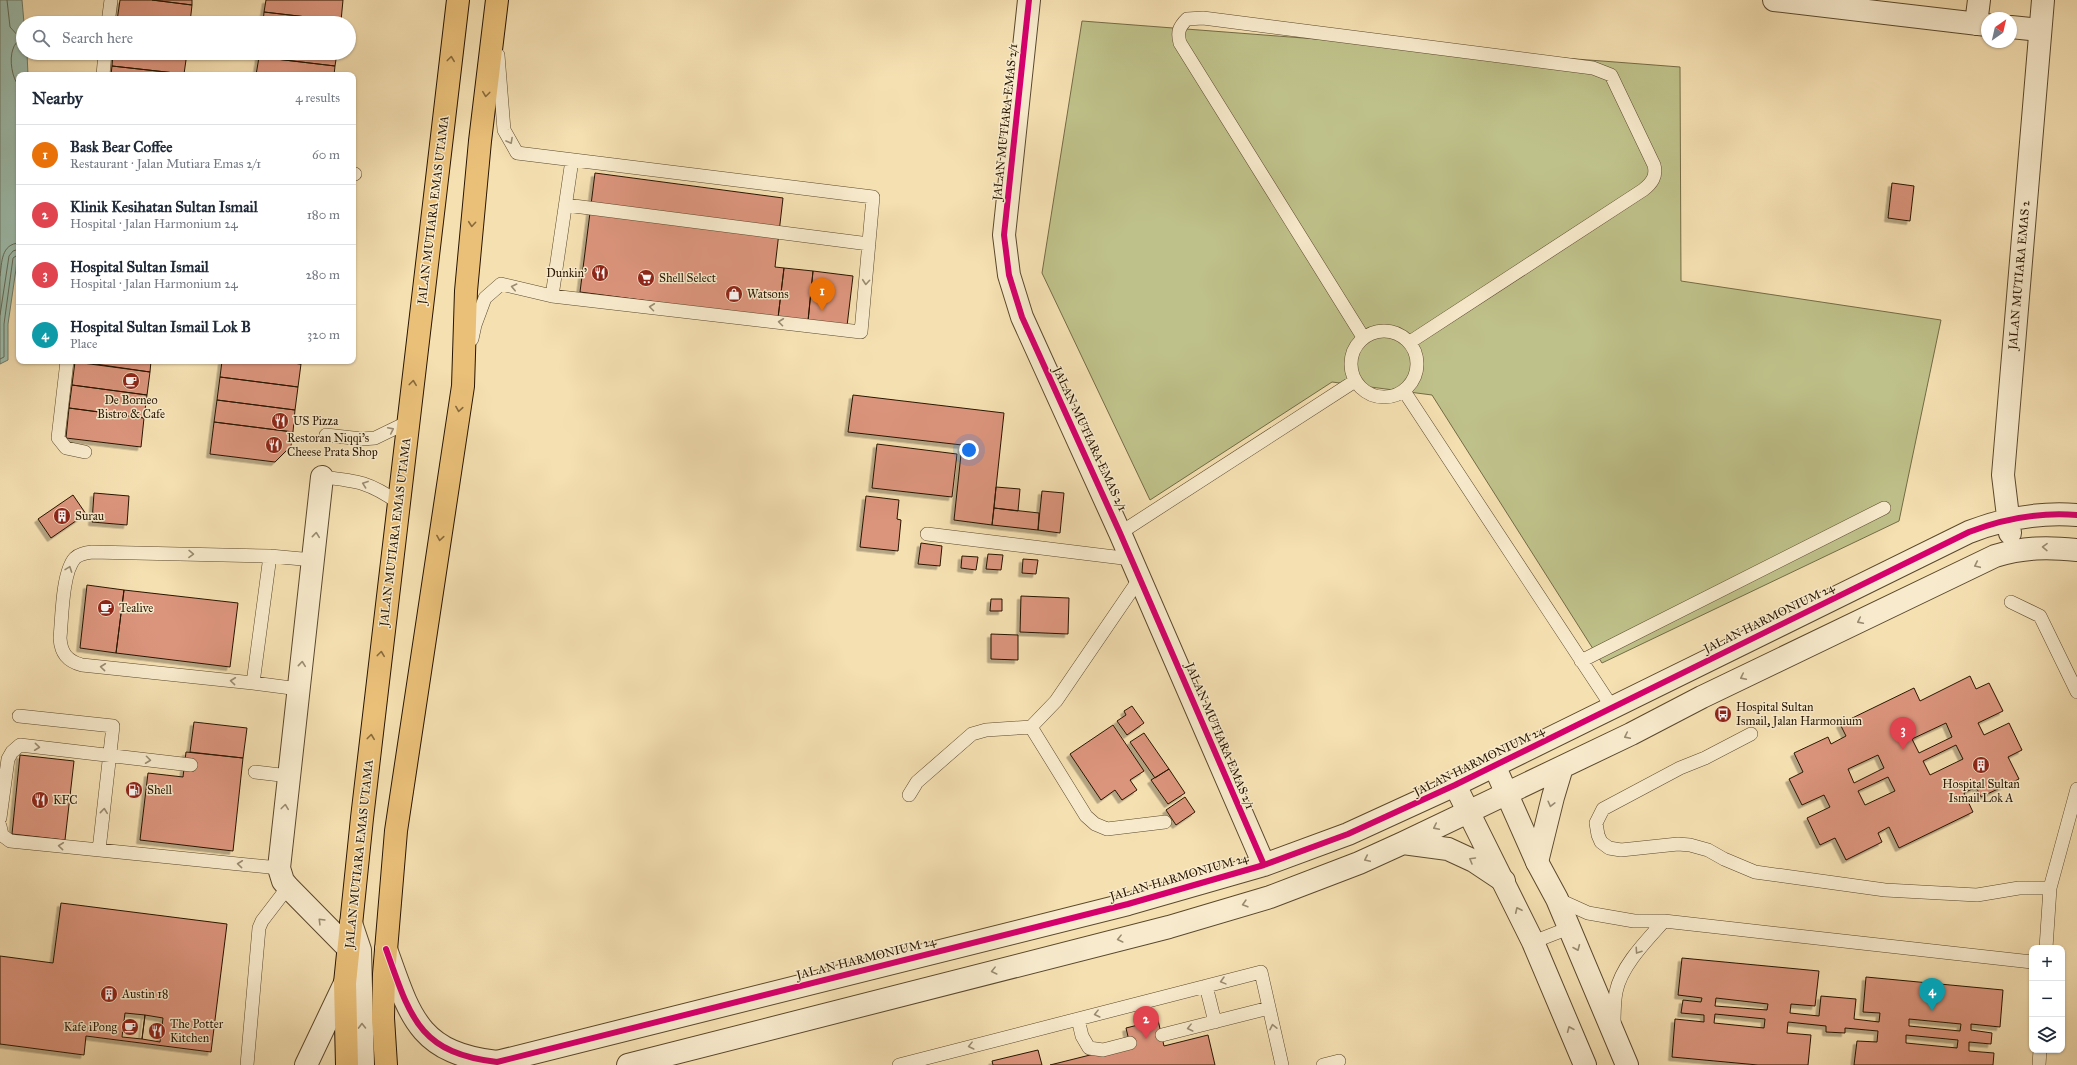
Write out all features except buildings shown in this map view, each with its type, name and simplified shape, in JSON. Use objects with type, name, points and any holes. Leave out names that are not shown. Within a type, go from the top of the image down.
[{"type":"main road","name":"JALAN MUTIARA EMAS UTAMA","points":[[347,1065],[344,983],[458,0]]},
{"type":"main road","points":[[386,1065],[383,1018],[386,949],[396,831],[463,386],[466,291],[480,141],[496,10]]},
{"type":"street","name":"JALAN MUTIARA EMAS 2/1","points":[[1029,0],[1004,235],[1009,275],[1022,317],[1136,568],[1264,865]]},
{"type":"street","points":[[1774,0],[1981,25]]},
{"type":"street","points":[[1978,0],[1981,19]]},
{"type":"street","name":"JALAN MUTIARA EMAS 2","points":[[2013,550],[2007,519],[2003,475],[2043,0]]},
{"type":"street","points":[[2017,28],[2040,30]]},
{"type":"street","points":[[322,477],[289,776],[283,878],[349,949]]},
{"type":"street","name":"JALAN HARMONIUM 24","points":[[386,949],[406,1006],[429,1038],[455,1054],[474,1059],[497,1062],[1128,904],[1264,865],[1348,834],[1455,785],[1969,532],[2007,519],[2044,514],[2077,515]]},
{"type":"street","points":[[628,1065],[1169,927],[1270,897],[1359,863],[1507,794],[1716,690],[1978,564],[2013,550],[2044,547],[2077,550]]},
{"type":"street","points":[[1494,765],[1537,862],[1557,899],[1627,1065]]},
{"type":"street","points":[[1537,862],[1562,767]]},
{"type":"street","points":[[1455,785],[1533,942],[1585,1065]]},
{"type":"street","points":[[1402,843],[1448,849],[1474,861],[1504,881]]},
{"type":"street","points":[[351,923],[360,950],[363,1065]]},
{"type":"street","points":[[306,1065],[344,983]]},
{"type":"lane","points":[[109,16],[111,0]]},
{"type":"lane","points":[[463,386],[475,325],[486,298],[501,284],[552,296],[861,332],[869,244],[873,197],[517,154],[504,130],[496,10]]},
{"type":"lane","points":[[1363,337],[1180,43],[1178,34],[1180,26],[1187,19],[1203,18],[1570,65],[1601,70],[1611,75],[1654,165],[1655,171],[1652,182],[1643,190],[1410,342]]},
{"type":"lane","points":[[103,72],[104,60]]},
{"type":"lane","points":[[552,296],[572,160]]},
{"type":"lane","points":[[566,205],[869,244]]},
{"type":"lane","points":[[1378,330],[1387,330],[1396,332],[1410,342],[1414,350],[1417,368],[1415,376],[1404,391],[1391,396],[1377,397],[1365,391],[1355,381],[1350,366],[1351,357],[1357,343],[1363,337],[1378,330]]},
{"type":"lane","points":[[67,364],[58,438],[61,444],[66,448],[85,452]]},
{"type":"lane","points":[[1120,533],[1355,381]]},
{"type":"lane","points":[[1404,391],[1612,707]]},
{"type":"lane","points":[[326,435],[362,439],[375,438],[408,422]]},
{"type":"lane","points":[[322,477],[357,480],[378,488],[399,502]]},
{"type":"lane","points":[[1582,661],[1884,508]]},
{"type":"lane","points":[[909,795],[917,782],[972,734],[986,730],[1031,727],[1056,701],[1136,568],[927,534]]},
{"type":"lane","points":[[299,690],[253,683],[82,665],[72,662],[63,652],[60,638],[67,573],[75,558],[83,553],[92,552],[270,556],[313,560]]},
{"type":"lane","points":[[253,683],[270,556]]},
{"type":"lane","points":[[2011,602],[2040,616],[2077,692]]},
{"type":"lane","points":[[19,716],[113,726],[99,850]]},
{"type":"lane","points":[[1031,727],[1086,816],[1095,824],[1107,828],[1165,822]]},
{"type":"lane","points":[[1751,734],[1705,758],[1680,768],[1603,810],[1596,823],[1601,842],[1609,848],[1621,850],[1678,844],[1690,845],[1708,850],[1724,859],[1756,872],[1885,890],[1977,895],[2020,888],[2050,888]]},
{"type":"lane","points":[[0,818],[8,760],[12,752],[20,745],[191,765]]},
{"type":"lane","points":[[254,772],[289,776]]},
{"type":"lane","points":[[2046,945],[2050,888],[2077,789]]},
{"type":"lane","points":[[0,826],[2,836],[10,841],[99,850],[283,878],[259,928],[247,1065]]},
{"type":"lane","points":[[1557,899],[1588,913],[1634,921],[1664,921],[2029,962]]},
{"type":"lane","points":[[1613,1032],[1616,991],[1620,980],[1642,945],[1664,921]]},
{"type":"lane","points":[[1533,942],[1569,928]]},
{"type":"lane","points":[[899,1065],[1261,972],[1282,1065]]},
{"type":"lane","points":[[1206,986],[1215,1022]]},
{"type":"lane","points":[[1162,1035],[1269,1008]]},
{"type":"lane","points":[[1078,1019],[1084,1043],[1089,1048],[1103,1050],[1130,1043]]},
{"type":"lane","points":[[2039,1065],[2040,1053]]},
{"type":"lane","points":[[1323,1065],[1339,1061]]},
{"type":"green space","points":[[1082,21],[1680,67],[1681,281],[1941,320],[1899,521],[1602,663],[1432,395],[1332,382],[1150,500],[1042,273]]},
{"type":"water","points":[[0,0],[22,0],[23,16],[16,16],[16,60],[27,60],[28,72],[16,72],[16,269],[8,324],[8,360],[0,364]]},
{"type":"cycle path","points":[[1029,0],[1004,235],[1009,275],[1022,317],[1120,533],[1264,865]]},
{"type":"cycle path","points":[[386,949],[402,994],[411,1012],[421,1027],[433,1040],[450,1050],[471,1057],[497,1062],[1128,904],[1264,865],[1348,834],[1455,785],[1969,532],[1996,523],[2022,517],[2049,514],[2077,515]]},
{"type":"place","name":"Dunkin'","points":[[600,273]]},
{"type":"place","name":"Shell Select","points":[[646,278]]},
{"type":"place","name":"Watsons","points":[[734,294]]},
{"type":"place","name":"Bask Bear Coffee","points":[[822,311]]},
{"type":"place","name":"De Borneo Bistro & Cafe","points":[[131,381]]},
{"type":"place","name":"US Pizza","points":[[280,421]]},
{"type":"place","name":"Restoran Niqqi's Cheese Prata Shop","points":[[274,445]]},
{"type":"place","name":"Surau","points":[[62,516]]},
{"type":"place","name":"Tealive","points":[[106,608]]},
{"type":"place","name":"Hospital Sultan Ismail, Jalan Harmonium","points":[[1723,714]]},
{"type":"place","name":"Hospital Sultan Ismail","points":[[1903,750]]},
{"type":"place","name":"Hospital Sultan Ismail Lok A","points":[[1981,765]]},
{"type":"place","name":"Shell","points":[[134,790]]},
{"type":"place","name":"KFC","points":[[40,800]]},
{"type":"place","name":"Austin 18","points":[[109,994]]},
{"type":"place","name":"Hospital Sultan Ismail Lok B","points":[[1932,1011]]},
{"type":"place","name":"Kafe iPong","points":[[130,1027]]},
{"type":"place","name":"The Potter Kitchen","points":[[157,1031]]},
{"type":"place","name":"Klinik Kesihatan Sultan Ismail","points":[[1146,1039]]}]
